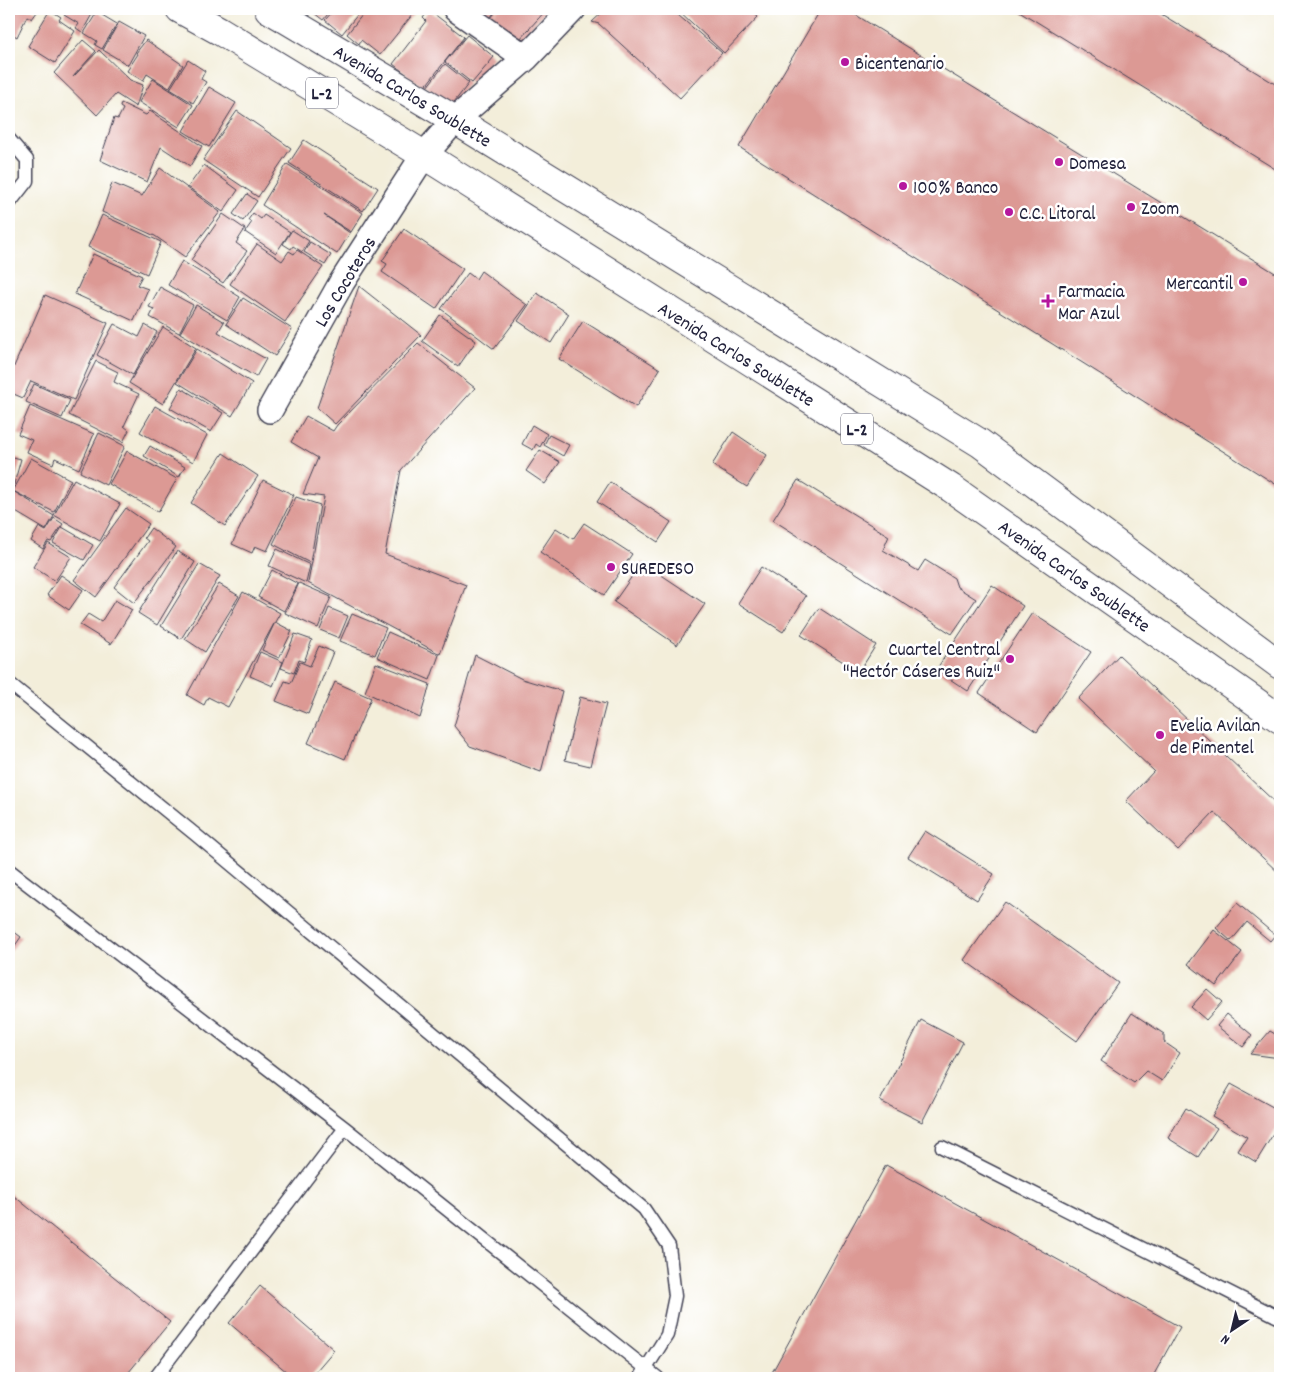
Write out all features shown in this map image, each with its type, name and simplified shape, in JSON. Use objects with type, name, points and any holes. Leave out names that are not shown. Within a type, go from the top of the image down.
[{"type":"main road","name":"Avenida Carlos Soublette","points":[[180,9],[220,31],[424,155],[951,488],[1280,719]]},
{"type":"main road","name":"Avenida Carlos Soublette","points":[[270,9],[455,120],[980,443],[1280,665]]},
{"type":"street","points":[[456,9],[526,58]]},
{"type":"street","name":"Los Cocoteros","points":[[270,410],[342,282],[424,155],[455,120],[526,58],[573,9]]},
{"type":"lane","points":[[9,139],[27,160],[28,181],[9,204]]},
{"type":"lane","points":[[9,683],[204,841],[644,1209],[669,1246],[675,1296],[667,1334],[643,1373]]},
{"type":"lane","points":[[9,870],[345,1128],[643,1373],[658,1378]]},
{"type":"lane","points":[[155,1378],[345,1128]]},
{"type":"lane","points":[[942,1148],[1280,1318]]},
{"type":"building","points":[[9,9],[32,9],[37,12],[32,19],[27,16],[17,37],[9,32]]},
{"type":"building","points":[[68,9],[95,9],[82,32],[76,28],[79,24],[64,15]]},
{"type":"building","points":[[309,9],[332,9],[323,20]]},
{"type":"building","points":[[335,9],[362,9],[342,34],[325,20]]},
{"type":"building","points":[[367,9],[417,9],[380,55],[361,40],[359,44],[347,34]]},
{"type":"building","points":[[477,9],[497,9],[490,18]]},
{"type":"building","points":[[498,9],[547,9],[519,40],[491,18]]},
{"type":"building","points":[[606,9],[671,9],[722,53],[680,98],[599,24],[592,22]]},
{"type":"building","points":[[677,9],[749,9],[758,17],[724,53]]},
{"type":"building","name":"C.C. Litoral","points":[[821,9],[846,9],[1280,276],[1280,487],[739,147]]},
{"type":"building","points":[[1016,9],[1153,9],[1280,87],[1280,172]]},
{"type":"building","points":[[50,10],[61,17],[59,20],[75,31],[55,63],[28,46]]},
{"type":"building","points":[[429,10],[464,37],[424,88],[393,64],[426,21],[423,18]]},
{"type":"building","points":[[97,12],[117,24],[102,49],[95,45],[97,41],[84,33]]},
{"type":"building","points":[[119,22],[144,36],[128,65],[103,50]]},
{"type":"building","points":[[467,35],[494,57],[472,83],[445,62]]},
{"type":"building","points":[[83,40],[96,51],[73,77],[99,50],[130,80],[143,85],[136,107],[116,94],[97,115],[54,73]]},
{"type":"building","points":[[146,40],[183,65],[169,88],[147,74],[143,81],[127,71],[138,54],[136,53]]},
{"type":"building","points":[[188,60],[205,71],[201,79],[206,82],[193,103],[170,89]]},
{"type":"building","points":[[445,64],[469,83],[451,106],[427,87]]},
{"type":"building","points":[[153,79],[193,105],[179,127],[139,102]]},
{"type":"building","points":[[209,87],[236,103],[209,147],[183,131]]},
{"type":"building","points":[[121,103],[146,115],[150,111],[202,146],[190,166],[161,147],[147,182],[100,160],[114,118],[118,119],[123,109],[120,107]]},
{"type":"building","points":[[237,111],[291,148],[258,197],[203,160]]},
{"type":"building","points":[[304,140],[378,188],[363,211],[289,163]]},
{"type":"building","points":[[287,164],[363,213],[351,232],[324,215],[350,233],[337,254],[262,205]]},
{"type":"building","points":[[204,165],[238,190],[223,212],[188,187]]},
{"type":"building","points":[[160,168],[220,212],[185,257],[155,236],[102,212],[112,183],[142,196]]},
{"type":"building","points":[[247,194],[257,201],[243,221],[233,214]]},
{"type":"building","points":[[253,213],[261,219],[264,215],[290,232],[276,253],[245,232],[252,222],[248,220]]},
{"type":"building","points":[[223,214],[245,229],[236,243],[247,251],[223,283],[191,260]]},
{"type":"building","points":[[102,215],[161,242],[147,274],[88,247]]},
{"type":"building","points":[[404,229],[463,269],[436,309],[382,272],[387,264],[382,261]]},
{"type":"building","points":[[292,230],[309,241],[302,252],[293,246],[291,249],[283,244]]},
{"type":"building","points":[[310,242],[331,255],[325,265],[304,252]]},
{"type":"building","points":[[257,244],[282,261],[289,251],[294,254],[297,250],[323,267],[285,322],[230,284]]},
{"type":"building","points":[[93,254],[142,276],[137,285],[148,289],[134,321],[75,294]]},
{"type":"building","points":[[182,261],[240,297],[227,320],[168,285]]},
{"type":"building","points":[[481,271],[527,305],[494,349],[441,309],[468,273],[476,279]]},
{"type":"building","points":[[359,286],[421,335],[335,424],[317,408]]},
{"type":"building","points":[[160,287],[193,305],[179,333],[150,317],[154,309],[149,307]]},
{"type":"building","points":[[537,293],[569,314],[551,343],[518,321]]},
{"type":"building","points":[[45,295],[108,323],[74,400],[31,381],[23,398],[9,392],[9,378]]},
{"type":"building","points":[[243,298],[292,329],[275,356],[226,324]]},
{"type":"building","points":[[196,305],[224,322],[218,332],[266,359],[256,377],[180,333]]},
{"type":"building","points":[[440,315],[476,341],[458,367],[422,341]]},
{"type":"building","points":[[583,321],[660,369],[636,407],[559,359]]},
{"type":"building","points":[[114,324],[139,337],[145,325],[157,332],[133,375],[97,355]]},
{"type":"building","points":[[163,327],[196,348],[163,404],[129,383]]},
{"type":"building","points":[[418,343],[475,388],[401,470],[385,554],[466,585],[440,654],[308,583],[324,497],[303,494],[318,458],[291,442],[306,416],[333,431]]},
{"type":"building","points":[[197,349],[252,383],[232,416],[177,382]]},
{"type":"building","points":[[96,361],[118,372],[114,382],[139,394],[124,426],[129,430],[123,442],[69,415]]},
{"type":"building","points":[[34,384],[70,400],[62,418],[26,402]]},
{"type":"building","points":[[181,388],[223,413],[211,432],[170,408]]},
{"type":"building","points":[[30,406],[94,434],[79,469],[55,458],[53,464],[27,452],[32,440],[18,434]]},
{"type":"building","points":[[155,406],[207,435],[193,462],[140,432]]},
{"type":"building","points":[[532,425],[547,434],[540,447],[536,444],[533,450],[522,444]]},
{"type":"building","points":[[733,432],[767,455],[747,487],[712,465]]},
{"type":"building","points":[[99,433],[125,446],[106,485],[80,472]]},
{"type":"building","points":[[549,435],[569,445],[563,456],[544,445]]},
{"type":"building","points":[[150,446],[185,467],[179,477],[144,456]]},
{"type":"building","points":[[540,450],[560,462],[545,484],[526,471]]},
{"type":"building","points":[[127,451],[177,479],[158,512],[109,484]]},
{"type":"building","points":[[223,453],[258,476],[225,526],[191,503]]},
{"type":"building","points":[[9,456],[21,459],[12,491],[9,490]]},
{"type":"building","points":[[31,458],[71,480],[54,512],[13,491]]},
{"type":"building","points":[[74,479],[120,504],[100,541],[54,515]]},
{"type":"building","points":[[263,480],[294,495],[267,551],[255,546],[252,553],[232,544]]},
{"type":"building","points":[[798,480],[889,536],[883,550],[918,571],[925,560],[954,578],[957,587],[976,599],[952,634],[773,520]]},
{"type":"building","points":[[610,482],[671,522],[658,542],[597,502]]},
{"type":"building","points":[[13,491],[54,516],[46,530],[9,508],[9,498]]},
{"type":"building","points":[[296,497],[320,505],[310,563],[273,544]]},
{"type":"building","points":[[126,508],[149,524],[96,597],[74,580]]},
{"type":"building","points":[[54,518],[63,524],[51,542],[48,541],[43,549],[31,541],[39,527],[46,531]]},
{"type":"building","points":[[584,523],[632,554],[604,595],[540,552],[556,528],[573,539]]},
{"type":"building","points":[[62,527],[93,545],[84,560],[53,543]]},
{"type":"building","points":[[151,528],[176,547],[134,603],[114,587],[148,541],[144,538]]},
{"type":"building","points":[[48,543],[71,557],[55,581],[33,567]]},
{"type":"building","points":[[277,549],[310,565],[306,583],[269,566]]},
{"type":"building","points":[[177,551],[195,562],[157,625],[138,613]]},
{"type":"building","points":[[642,562],[705,604],[677,645],[614,602]]},
{"type":"building","points":[[199,564],[220,576],[181,639],[161,626]]},
{"type":"building","points":[[761,567],[806,596],[783,632],[738,603]]},
{"type":"building","points":[[272,570],[298,584],[284,611],[258,597]]},
{"type":"building","points":[[61,575],[83,590],[69,610],[47,595]]},
{"type":"building","points":[[299,583],[331,597],[318,628],[285,613]]},
{"type":"building","points":[[219,584],[239,596],[205,652],[185,639]]},
{"type":"building","points":[[992,585],[1023,606],[968,691],[936,670]]},
{"type":"building","points":[[243,592],[280,613],[228,707],[208,697],[204,705],[187,695]]},
{"type":"building","points":[[115,600],[132,610],[111,644],[80,625],[88,614],[101,622]]},
{"type":"building","points":[[329,608],[348,616],[339,638],[320,630]]},
{"type":"building","points":[[819,608],[876,645],[859,672],[801,635]]},
{"type":"building","points":[[1032,613],[1091,652],[1037,732],[979,693]]},
{"type":"building","points":[[352,614],[386,628],[375,655],[340,641]]},
{"type":"building","points":[[275,622],[292,631],[279,658],[262,650]]},
{"type":"building","points":[[388,632],[439,655],[430,680],[377,657]]},
{"type":"building","points":[[295,634],[312,640],[304,662],[299,660],[294,673],[281,668]]},
{"type":"building","points":[[319,646],[333,652],[308,714],[276,701],[285,681],[291,683],[300,662],[310,666]]},
{"type":"building","points":[[260,652],[283,662],[273,686],[250,676]]},
{"type":"building","points":[[475,655],[522,679],[562,691],[541,772],[470,746],[454,726]]},
{"type":"building","name":"Evelia Avilan de Pimentel","points":[[1119,655],[1280,807],[1280,874],[1214,812],[1178,850],[1126,801],[1154,771],[1078,699]]},
{"type":"building","points":[[376,663],[430,684],[420,718],[365,692]]},
{"type":"building","points":[[335,682],[371,698],[345,759],[308,743]]},
{"type":"building","points":[[580,697],[606,704],[590,766],[565,760]]},
{"type":"building","points":[[925,831],[994,874],[977,900],[908,857]]},
{"type":"building","points":[[1005,902],[1118,983],[1077,1041],[964,960]]},
{"type":"building","points":[[1237,903],[1275,935],[1270,941],[1247,922],[1231,941],[1216,928]]},
{"type":"building","points":[[1214,930],[1242,952],[1216,986],[1188,964]]},
{"type":"building","points":[[13,931],[21,937],[9,954],[9,937]]},
{"type":"building","points":[[1207,989],[1222,1002],[1206,1020],[1191,1007]]},
{"type":"building","points":[[1132,1013],[1164,1034],[1164,1042],[1180,1053],[1162,1081],[1146,1071],[1134,1083],[1101,1061]]},
{"type":"building","points":[[1227,1014],[1252,1035],[1243,1047],[1217,1026]]},
{"type":"building","points":[[921,1020],[963,1042],[922,1122],[880,1101]]},
{"type":"building","points":[[1270,1031],[1280,1037],[1280,1058],[1250,1054]]},
{"type":"building","points":[[1231,1084],[1280,1111],[1280,1123],[1256,1162],[1238,1151],[1247,1137],[1212,1116]]},
{"type":"building","points":[[1186,1108],[1217,1128],[1198,1157],[1168,1138]]},
{"type":"building","points":[[886,1165],[1180,1327],[1152,1378],[769,1378]]},
{"type":"building","points":[[9,1192],[170,1322],[124,1378],[9,1378]]},
{"type":"building","points":[[260,1286],[334,1350],[310,1378],[294,1378],[229,1323]]},
{"type":"place","name":"Bicentenario","points":[[845,62]]},
{"type":"place","name":"Domesa","points":[[1059,162]]},
{"type":"place","name":"100% Banco","points":[[903,186]]},
{"type":"place","name":"Zoom","points":[[1131,207]]},
{"type":"place","name":"C.C. Litoral","points":[[1009,212]]},
{"type":"place","name":"Mercantil","points":[[1243,282]]},
{"type":"place","name":"Farmacia Mar Azul","points":[[1048,301]]},
{"type":"place","name":"SUREDESO","points":[[611,567]]},
{"type":"place","name":"Cuartel Central \"Hectór Cáseres Ruiz\"","points":[[1010,659]]},
{"type":"place","name":"Evelia Avilan de Pimentel","points":[[1160,735]]}]
